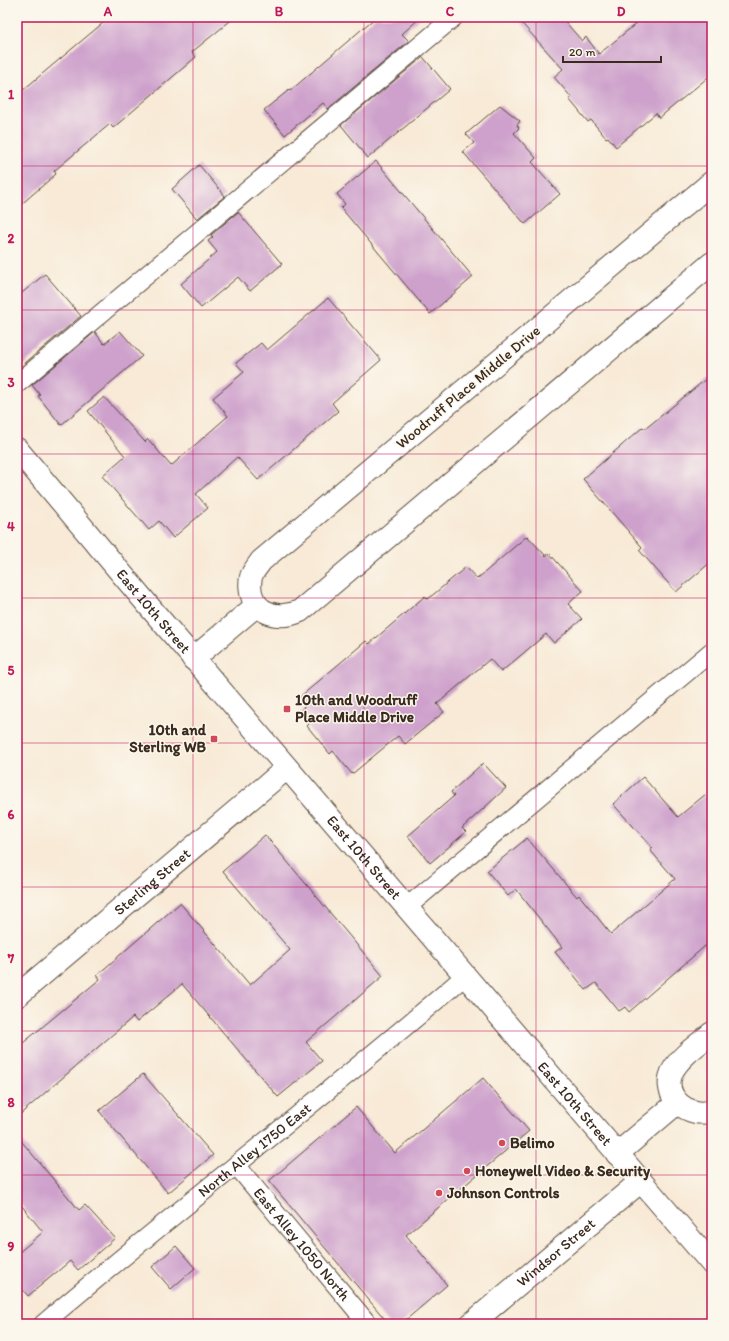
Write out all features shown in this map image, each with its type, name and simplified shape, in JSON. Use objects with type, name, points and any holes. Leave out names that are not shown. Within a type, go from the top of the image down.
[{"type":"street","name":"Woodruff Place Middle Drive","points":[[257,605],[250,590],[251,576],[261,561],[712,182]]},
{"type":"street","points":[[193,658],[257,605],[264,612],[274,615],[284,616],[300,611],[712,263]]},
{"type":"street","name":"East 10th Street","points":[[17,449],[193,658],[712,1264]]},
{"type":"street","name":"Sterling Street","points":[[17,996],[287,768]]},
{"type":"street","points":[[712,1033],[678,1062],[672,1073],[670,1088],[677,1103],[688,1111],[696,1113],[712,1111]]},
{"type":"street","points":[[618,1154],[677,1103]]},
{"type":"street","name":"Windsor Street","points":[[471,1324],[640,1181]]},
{"type":"lane","points":[[17,384],[454,17]]},
{"type":"lane","points":[[407,907],[712,651]]},
{"type":"lane","name":"North Alley 1750 East","points":[[43,1324],[117,1261],[309,1107],[466,975]]},
{"type":"lane","name":"East Alley 1050 North","points":[[236,1165],[368,1324]]},
{"type":"building","points":[[110,17],[235,17],[192,52],[196,57],[113,128],[110,124],[54,171],[56,174],[17,208],[17,95]]},
{"type":"building","points":[[376,17],[421,17],[402,34],[409,41],[328,109],[323,103],[285,135],[264,110],[289,90],[290,91]]},
{"type":"building","points":[[516,17],[561,17],[582,41],[586,37],[599,54],[644,17],[712,17],[712,74],[659,118],[656,113],[616,147],[608,137],[606,138],[591,120],[588,122],[569,99],[571,97],[554,77],[563,69]]},
{"type":"building","points":[[423,57],[450,89],[368,158],[341,125]]},
{"type":"building","points":[[500,105],[520,121],[517,125],[519,128],[514,133],[536,158],[532,162],[560,194],[525,224],[463,152],[474,143],[466,134]]},
{"type":"building","points":[[376,161],[473,277],[430,314],[341,208],[345,204],[337,194]]},
{"type":"building","points":[[199,165],[225,196],[197,219],[172,189]]},
{"type":"building","points":[[238,212],[282,264],[250,291],[238,277],[201,308],[181,284],[217,252],[208,241],[213,237],[211,235]]},
{"type":"building","points":[[45,274],[81,316],[18,369],[17,297]]},
{"type":"building","points":[[328,298],[381,360],[332,403],[338,411],[258,480],[237,457],[196,494],[208,508],[173,538],[159,521],[149,530],[102,476],[125,456],[88,411],[104,397],[145,442],[148,439],[171,466],[228,416],[213,398],[244,372],[236,363],[261,343],[267,350]]},
{"type":"building","points":[[120,331],[142,356],[61,425],[38,396],[40,395],[32,385],[95,332],[104,344]]},
{"type":"building","points":[[712,374],[712,561],[676,592],[639,550],[642,547],[583,479],[643,427],[645,429]]},
{"type":"building","points":[[527,536],[546,556],[549,553],[583,591],[568,604],[582,619],[554,643],[546,634],[501,672],[490,659],[437,704],[444,712],[405,744],[398,736],[352,774],[333,751],[330,754],[307,726],[309,724],[299,712],[306,705],[300,697],[366,641],[369,644],[425,596],[428,599],[466,567],[477,579]]},
{"type":"building","points":[[483,763],[506,788],[462,828],[466,832],[430,863],[408,836],[454,796],[451,792]]},
{"type":"building","points":[[643,777],[678,817],[712,789],[712,940],[629,1012],[625,1007],[619,1011],[596,983],[586,990],[555,952],[562,947],[516,889],[508,896],[487,871],[527,838],[577,897],[579,895],[611,934],[675,879],[650,850],[652,847],[613,804]]},
{"type":"building","points":[[265,835],[383,976],[306,1042],[322,1061],[278,1097],[182,984],[137,1022],[133,1017],[17,1117],[17,1048],[100,979],[97,975],[180,903],[250,985],[290,950],[223,871]]},
{"type":"building","points":[[143,1074],[213,1155],[168,1193],[99,1111]]},
{"type":"building","points":[[483,1078],[529,1131],[406,1235],[447,1285],[401,1324],[389,1324],[269,1181],[356,1107],[395,1153]]},
{"type":"building","points":[[17,1136],[79,1210],[85,1205],[115,1238],[78,1270],[70,1261],[28,1296],[17,1283],[17,1254],[43,1232],[17,1200]]},
{"type":"building","points":[[176,1246],[195,1268],[171,1289],[152,1267]]},
{"type":"place","name":"10th and Woodruff Place Middle Drive","points":[[287,709]]},
{"type":"place","name":"10th and Sterling WB","points":[[214,739]]},
{"type":"place","name":"Belimo","points":[[502,1143]]},
{"type":"place","name":"Honeywell Video & Security","points":[[467,1171]]},
{"type":"place","name":"Johnson Controls","points":[[439,1193]]}]
